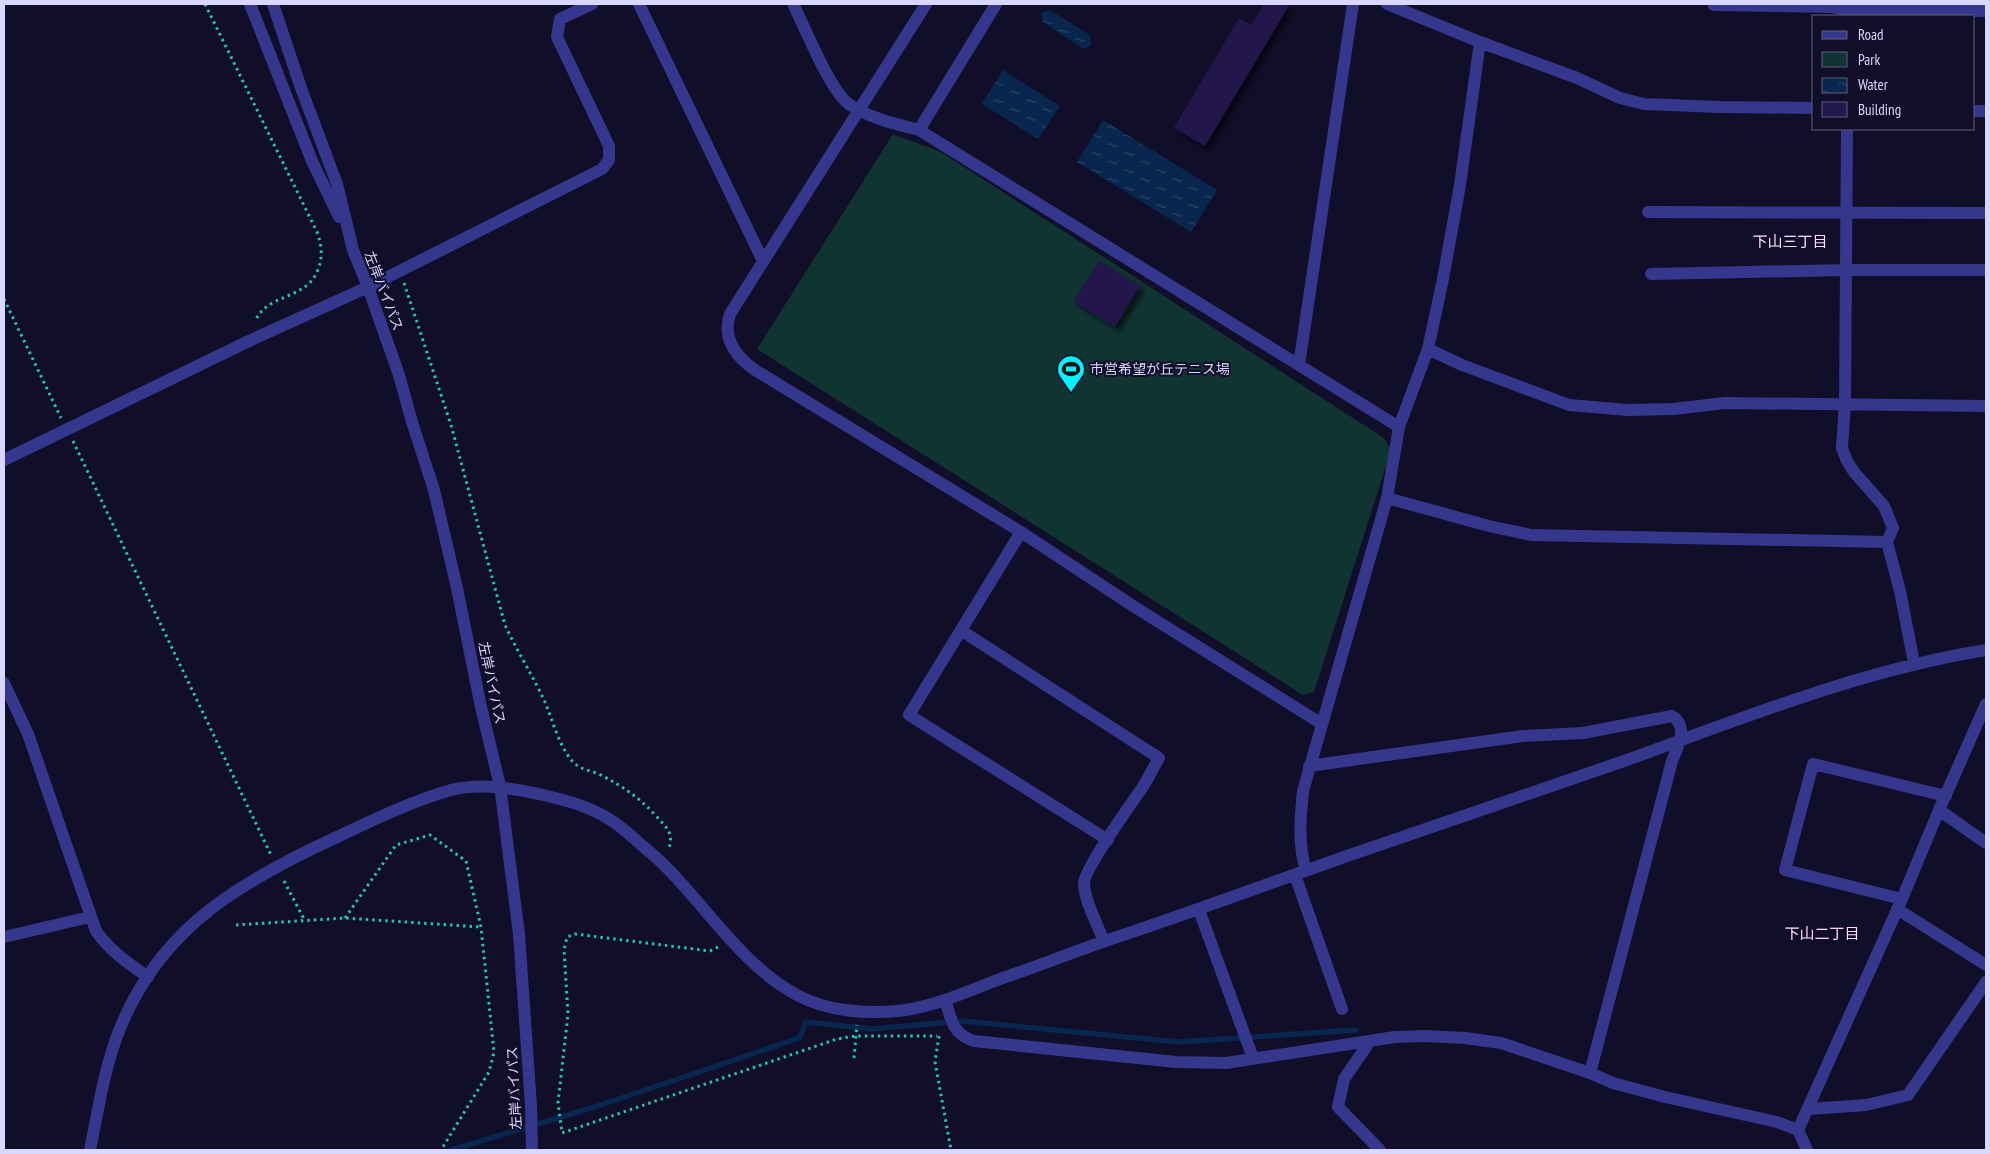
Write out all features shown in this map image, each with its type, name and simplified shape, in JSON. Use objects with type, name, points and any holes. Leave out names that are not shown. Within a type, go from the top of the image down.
[{"type":"street","name":"左岸バイパス","points":[[250,4],[312,162],[349,237],[368,287],[399,375],[434,490],[458,588],[481,707],[500,786],[519,934],[531,1106],[532,1150]]},
{"type":"street","name":"左岸バイパス","points":[[273,4],[301,88],[337,184],[349,237]]},
{"type":"street","points":[[4,460],[251,340],[368,287],[602,169],[609,160],[609,146],[557,36],[560,19],[592,4]]},
{"type":"street","points":[[639,4],[763,261]]},
{"type":"street","points":[[793,4],[836,91],[849,104],[890,123],[919,130],[1399,428]]},
{"type":"street","points":[[926,4],[730,314],[726,325],[729,340],[736,353],[744,363],[1021,532],[1132,606],[1322,724]]},
{"type":"street","points":[[919,130],[996,4]]},
{"type":"street","points":[[1299,365],[1353,4]]},
{"type":"street","points":[[1387,4],[1480,42],[1577,78],[1620,98],[1644,104],[1812,108]]},
{"type":"street","points":[[1713,4],[1832,7],[1848,10],[1986,11]]},
{"type":"street","points":[[1342,1009],[1300,873],[1303,791],[1387,498],[1399,428],[1428,349],[1443,280],[1460,185],[1480,42]]},
{"type":"street","points":[[1847,130],[1845,404],[1842,448],[1854,472],[1884,506],[1892,528],[1888,542],[1914,663]]},
{"type":"street","points":[[1648,212],[1986,213]]},
{"type":"street","points":[[1651,274],[1846,270],[1986,270]]},
{"type":"street","points":[[1428,349],[1462,365],[1569,405],[1628,410],[1673,409],[1725,403],[1986,406]]},
{"type":"street","points":[[1387,498],[1489,526],[1531,535],[1888,542]]},
{"type":"street","points":[[1021,532],[909,715],[1108,840]]},
{"type":"street","points":[[962,631],[1159,758],[1143,787],[1118,821],[1084,882],[1088,900],[1104,941]]},
{"type":"street","points":[[90,1150],[107,1069],[116,1041],[132,1005],[148,977],[173,942],[209,910],[246,884],[362,825],[437,795],[458,789],[476,786],[500,786],[573,802],[591,809],[616,822],[663,864],[731,940],[780,984],[801,997],[817,1003],[859,1012],[900,1011],[945,1000],[1104,941],[1198,910],[1681,740],[1760,710],[1914,663],[1986,650]]},
{"type":"street","points":[[4,683],[28,734],[96,931],[104,943],[120,958],[148,977]]},
{"type":"street","points":[[1798,1130],[1900,904],[1939,810],[1983,719],[1986,704]]},
{"type":"street","points":[[1309,766],[1523,736],[1583,733],[1672,716],[1676,718],[1681,729],[1681,740],[1672,761],[1590,1073]]},
{"type":"street","points":[[1946,796],[1813,764],[1785,870],[1900,904],[1986,965]]},
{"type":"street","points":[[1939,810],[1986,843]]},
{"type":"street","points":[[1198,910],[1253,1058]]},
{"type":"street","points":[[4,937],[90,917]]},
{"type":"street","points":[[1809,1109],[1866,1106],[1908,1095],[1986,982]]},
{"type":"street","points":[[945,1000],[956,1030],[963,1038],[974,1041],[1158,1060],[1226,1063],[1370,1040],[1425,1036],[1465,1038],[1501,1043],[1590,1073],[1613,1083],[1665,1097],[1777,1122],[1798,1130],[1807,1150]]},
{"type":"street","points":[[1370,1040],[1344,1079],[1338,1107],[1380,1150]]},
{"type":"path","points":[[205,4],[318,234],[322,250],[315,278],[302,290],[264,306],[257,315],[251,340]]},
{"type":"path","points":[[403,278],[451,425],[505,625],[517,652],[544,701],[571,760],[578,766],[598,774],[640,798],[668,828],[672,837],[663,864]]},
{"type":"path","points":[[4,299],[277,868],[306,921]]},
{"type":"path","points":[[345,918],[396,845],[430,835],[466,861],[480,927],[494,1052],[489,1072],[441,1150]]},
{"type":"path","points":[[236,925],[345,918],[480,927]]},
{"type":"path","points":[[731,940],[710,951],[575,934],[567,938],[564,950],[568,1014],[558,1103],[562,1133],[837,1039],[856,1036],[937,1036],[956,1030]]},
{"type":"path","points":[[854,1058],[859,1012]]},
{"type":"path","points":[[937,1036],[935,1062],[951,1150]]},
{"type":"green space","name":"市営希望が丘テニス場","points":[[893,134],[941,152],[1384,438],[1391,450],[1314,692],[1303,695],[757,349]]},
{"type":"water","points":[[1050,10],[1090,35],[1091,45],[1083,49],[1043,22],[1041,13]]},
{"type":"water","points":[[1003,70],[1060,106],[1038,139],[982,104]]},
{"type":"water","points":[[1103,120],[1217,190],[1191,232],[1077,162]]},
{"type":"building","points":[[1264,4],[1290,4],[1205,146],[1174,128],[1239,18],[1251,25]]},
{"type":"building","points":[[1099,261],[1140,286],[1115,327],[1073,301]]},
{"type":"waterway","points":[[451,1150],[598,1106],[799,1038],[806,1022],[872,1029],[963,1021],[1179,1042],[1356,1030]]},
{"type":"place","name":"市営希望が丘テニス場","points":[[1071,393]]},
{"type":"district","name":"下山三丁目","points":[[1790,242]]},
{"type":"district","name":"下山二丁目","points":[[1822,934]]}]
